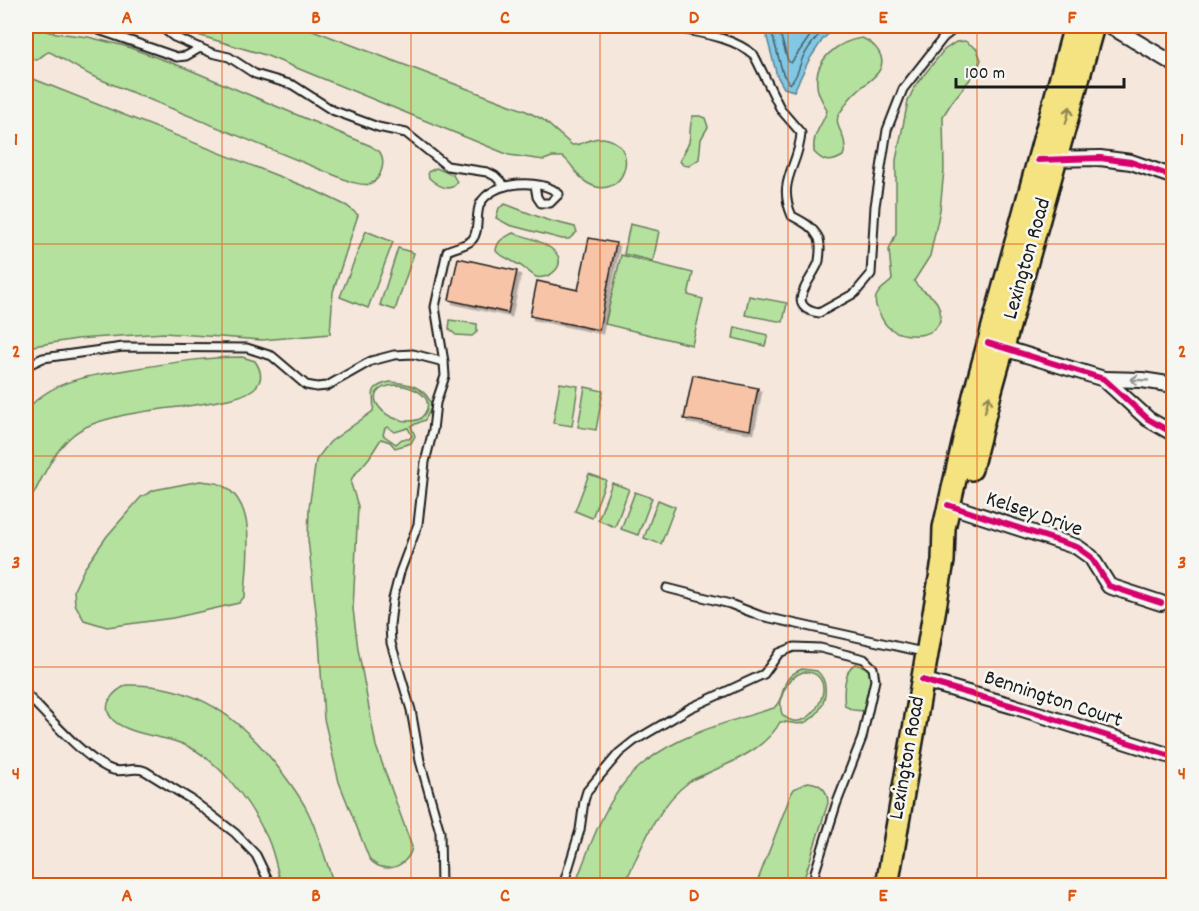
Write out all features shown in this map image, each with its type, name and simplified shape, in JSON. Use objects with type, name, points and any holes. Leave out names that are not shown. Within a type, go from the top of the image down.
[{"type":"main road","name":"Lexington Road","points":[[1047,159],[1075,26]]},
{"type":"main road","name":"Lexington Road","points":[[887,885],[944,561],[944,528],[955,507],[995,346],[1047,159],[1093,26]]},
{"type":"street","points":[[1110,26],[1173,64]]},
{"type":"street","points":[[1047,159],[1084,157],[1131,162],[1173,177]]},
{"type":"street","points":[[995,346],[1104,379],[1142,380],[1173,385]]},
{"type":"street","points":[[1104,379],[1148,420],[1173,434]]},
{"type":"street","name":"Kelsey Drive","points":[[955,507],[1077,547],[1091,557],[1109,586],[1161,603]]},
{"type":"street","name":"Bennington Court","points":[[922,680],[1013,706],[1173,757]]},
{"type":"lane","points":[[87,26],[177,57],[186,56],[200,48]]},
{"type":"lane","points":[[160,26],[174,37],[229,57],[255,74],[293,85],[332,110],[378,127],[406,133],[447,166],[488,172],[505,186]]},
{"type":"lane","points":[[666,26],[731,40],[748,50],[754,55],[781,110],[801,133],[801,142],[791,167],[785,194],[792,216],[810,226],[819,240],[819,261],[804,286],[802,295],[804,306],[808,310],[819,313],[855,293],[871,274],[874,206],[887,129],[903,89],[943,38],[958,26]]},
{"type":"lane","points":[[441,885],[440,831],[420,761],[411,710],[391,643],[390,625],[393,599],[419,517],[425,462],[433,430],[436,404],[445,376],[435,307],[445,256],[447,251],[474,238],[481,202],[495,190],[505,186],[535,185]]},
{"type":"lane","points":[[26,366],[44,358],[106,348],[148,346],[247,348],[272,356],[306,385],[317,387],[327,386],[371,361],[394,355],[413,354],[444,362]]},
{"type":"lane","points":[[667,588],[730,604],[761,616],[927,653]]},
{"type":"lane","points":[[563,885],[580,830],[587,791],[619,753],[634,741],[684,712],[764,674],[779,653],[794,647],[820,648],[864,659],[873,668],[875,680],[862,738],[836,806],[815,872],[814,885]]},
{"type":"lane","points":[[26,694],[97,761],[113,770],[122,771],[135,768],[145,771],[223,822],[256,855],[271,885]]},
{"type":"green space","points":[[26,26],[39,26],[49,32],[88,37],[125,46],[183,67],[371,146],[381,155],[382,170],[377,179],[370,184],[351,182],[92,76],[49,52],[37,60],[26,58]]},
{"type":"green space","points":[[189,26],[302,26],[526,111],[542,119],[572,145],[598,138],[608,139],[618,144],[624,152],[624,172],[611,186],[601,188],[589,184],[563,157],[544,160],[509,155],[265,55],[195,34]]},
{"type":"green space","points":[[862,38],[878,51],[882,61],[881,66],[879,71],[850,98],[838,116],[838,125],[845,144],[843,156],[831,161],[824,160],[814,152],[816,135],[827,111],[817,89],[817,76],[824,59],[837,47]]},
{"type":"green space","points":[[965,41],[977,49],[981,60],[975,73],[943,116],[944,170],[940,210],[930,256],[914,281],[937,303],[941,317],[933,330],[925,334],[907,335],[898,333],[884,323],[875,302],[879,291],[892,280],[889,250],[896,233],[896,160],[908,101],[915,86],[944,50],[956,42]]},
{"type":"green space","points":[[26,76],[316,191],[347,206],[358,215],[333,292],[330,334],[262,340],[164,333],[77,339],[26,347]]},
{"type":"green space","points":[[693,116],[705,118],[708,127],[701,139],[699,159],[689,166],[683,165],[680,161],[689,142]]},
{"type":"green space","points":[[436,168],[453,175],[457,182],[454,186],[443,187],[429,178],[428,172]]},
{"type":"green space","points":[[505,204],[547,220],[575,227],[577,232],[569,239],[562,239],[509,225],[496,218],[499,208]]},
{"type":"green space","points":[[630,224],[659,231],[653,261],[624,254]]},
{"type":"green space","points":[[366,231],[393,242],[368,308],[340,297]]},
{"type":"green space","points":[[513,233],[540,242],[554,251],[559,261],[556,270],[547,276],[536,277],[499,254],[496,251],[499,242]]},
{"type":"green space","points":[[398,248],[414,253],[395,310],[380,305]]},
{"type":"green space","points":[[621,255],[693,273],[688,295],[703,299],[692,345],[605,324]]},
{"type":"green space","points":[[749,296],[787,303],[783,322],[745,315]]},
{"type":"green space","points":[[450,320],[477,324],[477,332],[472,336],[456,335],[449,329]]},
{"type":"green space","points":[[735,327],[768,335],[765,346],[733,338]]},
{"type":"green space","points":[[242,357],[255,361],[261,375],[257,386],[247,393],[233,398],[111,418],[83,428],[65,442],[58,451],[26,508],[26,411],[37,399],[50,390],[80,378],[193,360]]},
{"type":"green space","points":[[390,382],[416,387],[426,394],[432,406],[425,420],[411,426],[415,436],[411,443],[395,448],[390,442],[381,439],[352,478],[351,484],[358,506],[353,609],[358,649],[376,746],[412,847],[405,860],[394,867],[387,868],[374,864],[369,858],[339,782],[324,719],[319,639],[308,539],[309,508],[316,460],[330,442],[373,411],[374,390]],"holes":[[[397,385],[418,391],[427,400],[426,412],[420,419],[408,421],[396,419],[379,407],[376,400],[377,393],[383,388]],[[388,427],[395,432],[408,428],[412,436],[396,444],[383,435],[385,428]]]},
{"type":"green space","points":[[560,383],[578,386],[572,426],[553,423]]},
{"type":"green space","points":[[585,387],[603,391],[596,430],[578,427]]},
{"type":"green space","points":[[589,474],[606,480],[592,518],[575,511]]},
{"type":"green space","points":[[200,481],[219,484],[232,492],[246,518],[248,550],[245,596],[239,603],[173,618],[107,627],[84,620],[75,604],[74,590],[84,569],[107,536],[141,497],[154,490]]},
{"type":"green space","points":[[612,483],[629,489],[615,527],[598,520]]},
{"type":"green space","points":[[635,492],[652,498],[638,535],[621,529]]},
{"type":"green space","points":[[658,500],[675,507],[661,544],[644,538]]},
{"type":"green space","points":[[855,664],[868,668],[872,678],[864,711],[853,710],[845,706],[846,676]]},
{"type":"green space","points":[[802,669],[817,671],[822,676],[824,697],[814,717],[801,724],[780,722],[775,731],[759,746],[692,780],[678,792],[650,829],[624,885],[575,885],[587,852],[610,803],[631,775],[658,753],[689,736],[774,708],[781,698],[786,682],[794,673]],"holes":[[[803,672],[816,674],[822,682],[823,692],[819,704],[812,713],[803,720],[793,721],[782,714],[782,695],[792,679]]]},
{"type":"green space","points":[[127,685],[170,689],[189,695],[207,703],[239,725],[269,756],[304,805],[316,830],[334,885],[281,885],[272,849],[260,823],[241,795],[218,768],[191,748],[134,731],[113,720],[107,709],[110,699]]},
{"type":"green space","points":[[808,782],[823,788],[828,803],[802,885],[756,885],[791,794],[794,789]]},
{"type":"water","points":[[764,26],[837,26],[823,39],[809,60],[794,91],[784,88],[777,76]]},
{"type":"building","points":[[589,238],[616,243],[599,330],[530,316],[537,281],[578,290]]},
{"type":"building","points":[[458,258],[517,271],[508,313],[449,300]]},
{"type":"building","points":[[693,375],[758,388],[750,430],[684,419]]},
{"type":"cycle path","points":[[1038,160],[1100,158],[1131,162],[1174,177]]},
{"type":"cycle path","points":[[988,343],[1104,379],[1148,419],[1174,434]]},
{"type":"cycle path","points":[[948,505],[1077,547],[1091,557],[1109,586],[1161,603]]},
{"type":"cycle path","points":[[922,680],[1174,757]]}]
